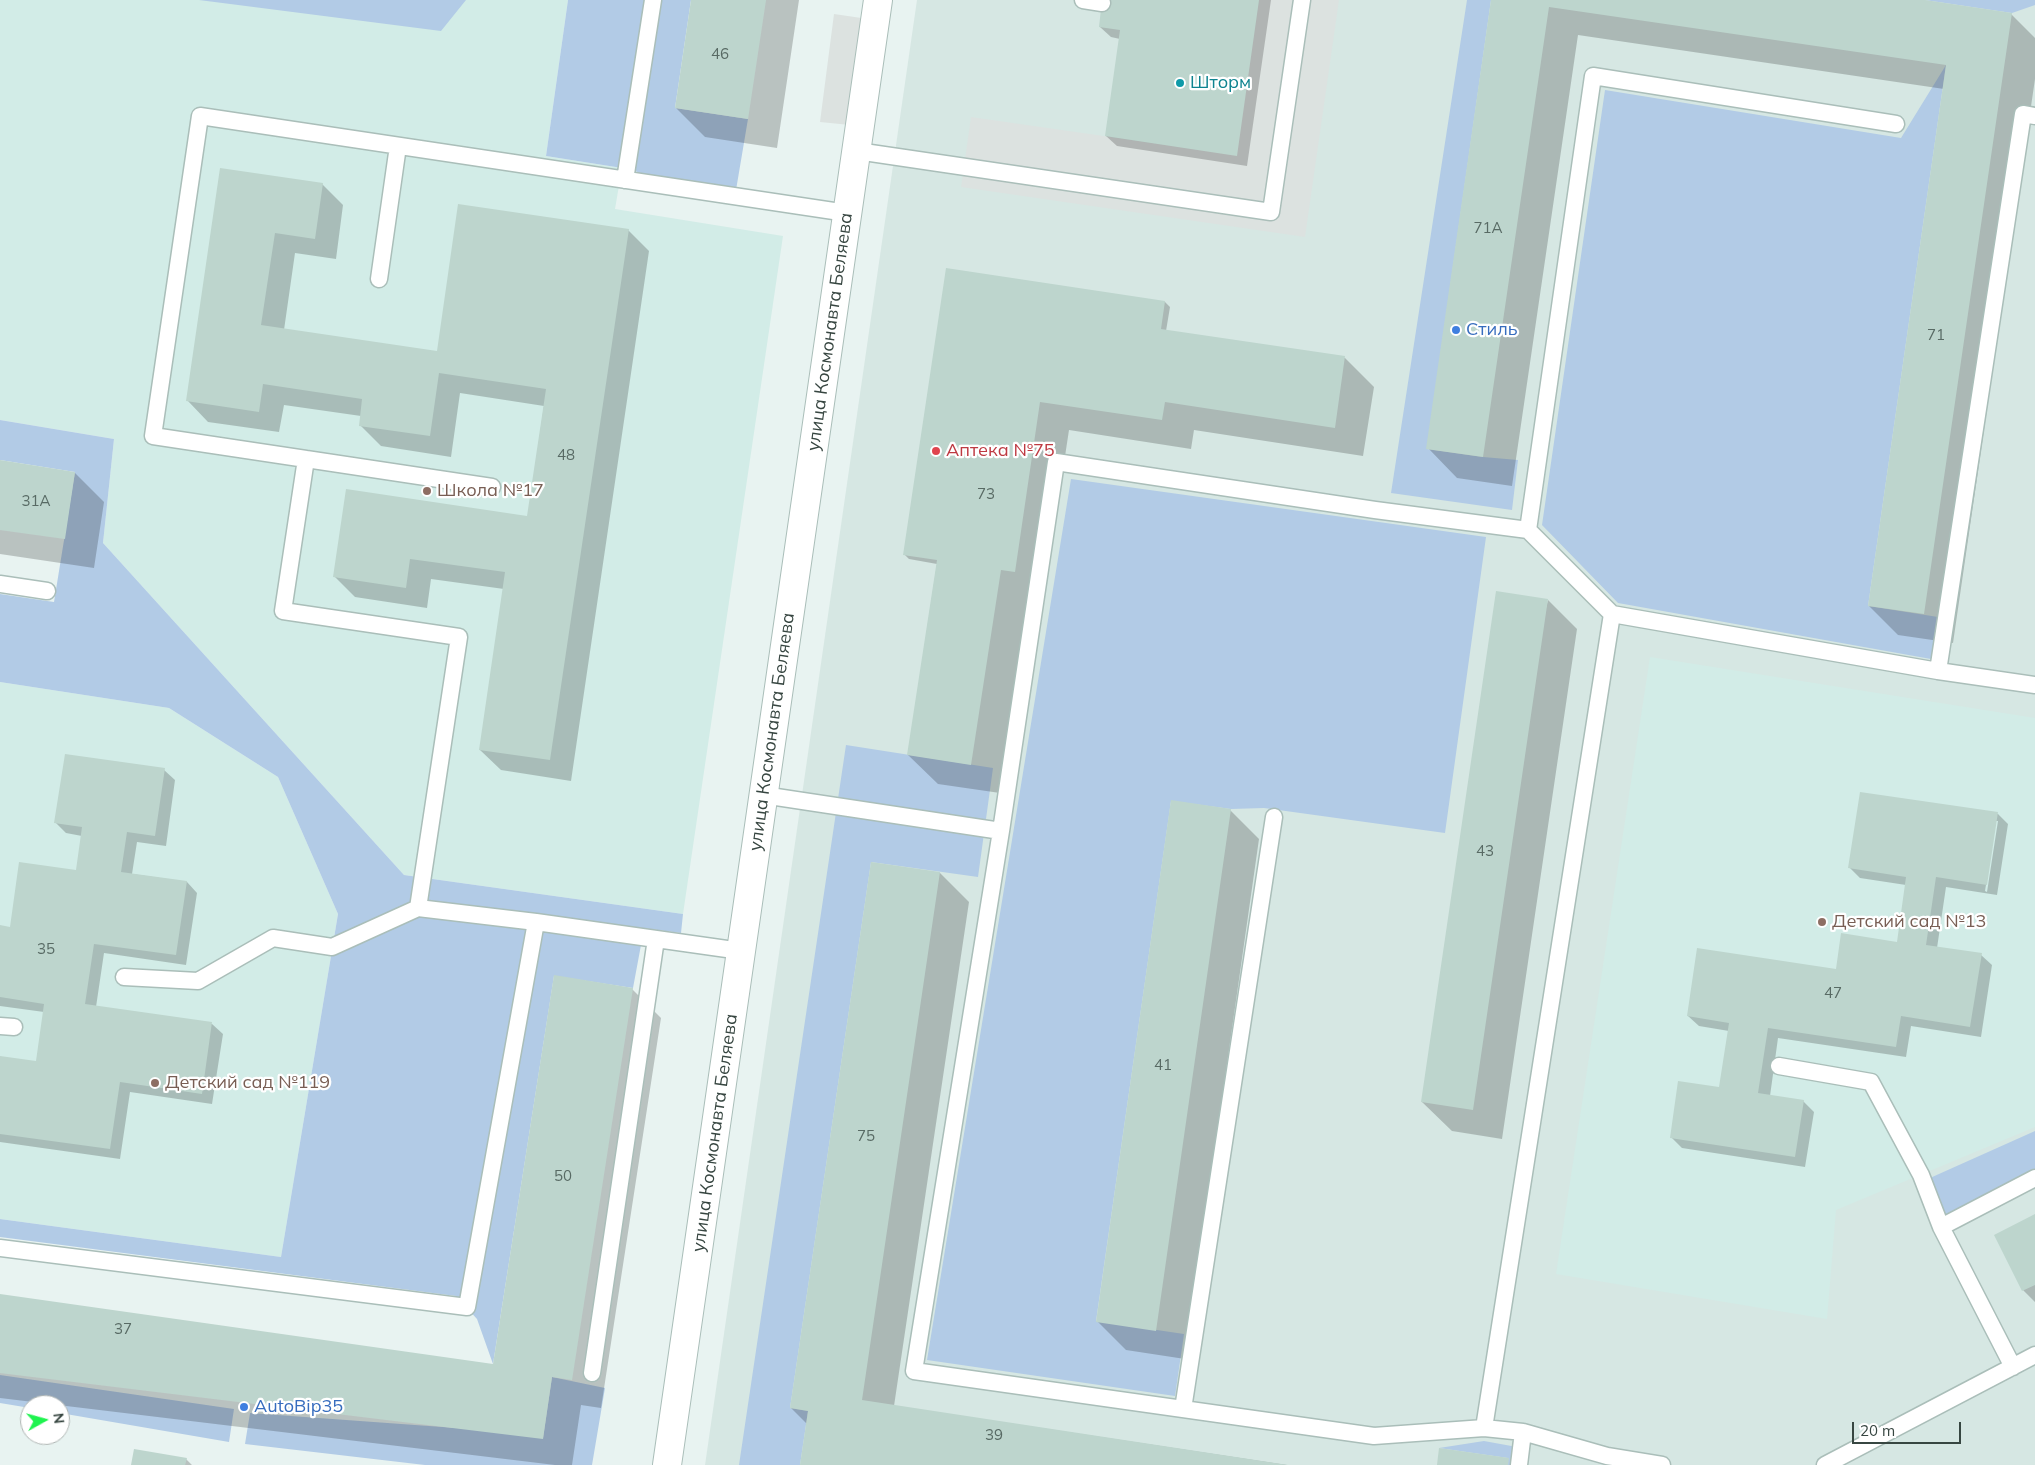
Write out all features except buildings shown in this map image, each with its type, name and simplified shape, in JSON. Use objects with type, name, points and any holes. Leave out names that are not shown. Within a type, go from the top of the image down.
[{"type":"street","name":"улица Космонавта Беляева","points":[[667,1465],[878,0]]},
{"type":"lane","points":[[625,180],[653,0]]},
{"type":"lane","points":[[1082,0],[1102,3]]},
{"type":"lane","points":[[857,151],[1271,212],[1302,0]]},
{"type":"lane","points":[[1528,530],[1593,76],[1896,124]]},
{"type":"lane","points":[[1938,671],[2023,114],[2035,116]]},
{"type":"lane","points":[[492,488],[153,436],[200,116],[847,213]]},
{"type":"lane","points":[[378,279],[398,146]]},
{"type":"lane","points":[[306,460],[283,611],[458,637],[418,908]]},
{"type":"lane","points":[[1662,1465],[1607,1456],[1523,1432],[1484,1428],[1374,1436],[914,1371],[1000,831],[1056,462],[1375,510],[1528,530],[1612,614],[1938,671],[2035,685]]},
{"type":"lane","points":[[0,584],[47,591]]},
{"type":"lane","points":[[1484,1428],[1612,614]]},
{"type":"lane","points":[[763,795],[1000,831]]},
{"type":"lane","points":[[1183,1409],[1274,817]]},
{"type":"lane","points":[[124,976],[198,981],[274,938],[332,947],[418,908],[536,922],[741,951]]},
{"type":"lane","points":[[0,1248],[467,1307],[536,922]]},
{"type":"lane","points":[[592,1373],[656,939]]},
{"type":"lane","points":[[1779,1066],[1871,1082],[1922,1175],[1941,1227],[2013,1367]]},
{"type":"lane","points":[[1941,1227],[2035,1178]]},
{"type":"lane","points":[[1825,1465],[2035,1355]]},
{"type":"lane","points":[[1519,1465],[1523,1432]]},
{"type":"shaded area","name":"Школа №17","points":[[0,0],[568,0],[546,156],[622,168],[615,209],[783,236],[683,914],[404,875],[103,543],[114,439],[0,420]]},
{"type":"shaded area","points":[[199,0],[466,0],[441,31]]},
{"type":"shaded area","points":[[568,0],[691,0],[675,108],[748,119],[736,190],[646,176],[627,167],[622,168],[546,156]]},
{"type":"shaded area","points":[[917,0],[2035,0],[2035,1465],[705,1465]]},
{"type":"shaded area","points":[[1259,0],[1339,0],[1305,237],[961,187],[971,117],[1236,155]]},
{"type":"shaded area","points":[[1467,0],[1491,0],[1427,449],[1518,460],[1512,510],[1391,493]]},
{"type":"shaded area","points":[[1925,0],[2035,0],[2035,5],[2012,13]]},
{"type":"shaded area","points":[[834,14],[875,20],[860,126],[820,122]]},
{"type":"shaded area","points":[[1946,65],[1868,606],[1938,617],[1931,659],[1618,603],[1542,525],[1605,90],[1901,138]]},
{"type":"shaded area","points":[[0,420],[114,439],[103,543],[404,875],[683,914],[681,933],[642,928],[641,945],[633,988],[554,976],[493,1364],[477,1319],[456,1296],[0,1237],[0,1219],[281,1257],[338,914],[278,777],[169,708],[0,682],[0,594],[54,602],[75,472],[0,460]]},
{"type":"shaded area","points":[[1071,479],[1486,537],[1445,833],[1264,808],[1231,809],[1171,801],[1096,1321],[1184,1334],[1175,1396],[927,1360]]},
{"type":"shaded area","name":"Детский сад №13","points":[[1650,657],[2035,718],[2035,1127],[1836,1210],[1827,1319],[1556,1274]]},
{"type":"shaded area","name":"Детский сад №119","points":[[0,682],[169,708],[278,777],[338,914],[281,1257],[0,1219]]},
{"type":"shaded area","points":[[846,745],[993,768],[978,877],[871,862],[790,1408],[808,1411],[800,1465],[739,1465]]},
{"type":"shaded area","points":[[2035,1131],[2035,1172],[1944,1219],[1930,1178]]},
{"type":"shaded area","points":[[0,1375],[234,1409],[229,1442],[70,1415],[70,1395],[20,1395],[20,1406],[0,1403]]},
{"type":"shaded area","points":[[552,1377],[605,1388],[592,1465],[425,1465],[245,1444],[250,1413],[484,1430],[543,1438]]},
{"type":"shaded area","points":[[1484,1441],[1517,1447],[1515,1465],[1508,1465],[1508,1458],[1439,1448]]},
{"type":"place","name":"Шторм","points":[[1180,83]]},
{"type":"place","name":"Стиль","points":[[1456,330]]},
{"type":"place","name":"Аптека №75","points":[[936,451]]},
{"type":"place","name":"Школа №17","points":[[427,491]]},
{"type":"place","name":"Детский сад №13","points":[[1822,922]]},
{"type":"place","name":"Детский сад №119","points":[[155,1083]]},
{"type":"place","name":"AutoBip35","points":[[244,1407]]}]
